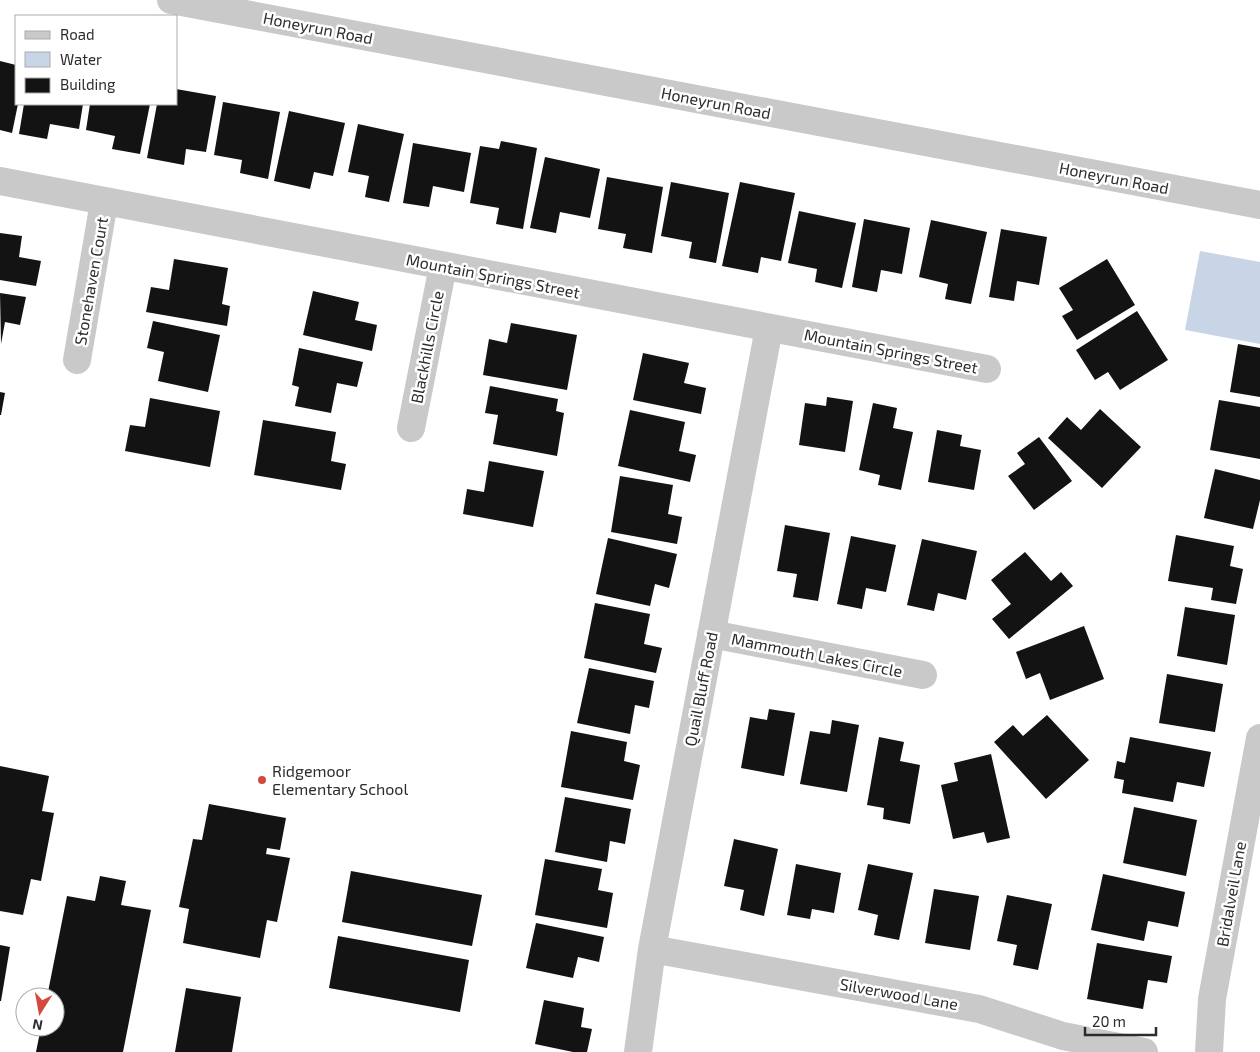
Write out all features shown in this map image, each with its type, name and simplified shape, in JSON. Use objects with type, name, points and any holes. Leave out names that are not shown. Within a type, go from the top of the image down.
[{"type":"street","name":"Honeyrun Road","points":[[171,0],[1260,205]]},
{"type":"street","name":"Mountain Springs Street","points":[[0,181],[987,369]]},
{"type":"street","name":"Stonehaven Court","points":[[77,360],[104,202]]},
{"type":"street","name":"Blackhills Circle","points":[[411,428],[442,266]]},
{"type":"street","name":"Quail Bluff Road","points":[[638,1052],[652,949],[769,328]]},
{"type":"street","name":"Mammouth Lakes Circle","points":[[711,634],[923,675]]},
{"type":"street","name":"Bridalveil Lane","points":[[1209,1052],[1212,998],[1260,738]]},
{"type":"street","name":"Silverwood Lane","points":[[652,949],[978,1009],[1063,1036],[1144,1052]]},
{"type":"water","points":[[1200,251],[1260,262],[1260,344],[1185,330]]},
{"type":"building","points":[[0,61],[15,65],[15,105],[18,105],[12,133],[0,130]]},
{"type":"building","points":[[178,89],[216,96],[206,152],[186,149],[184,165],[147,158],[157,105],[178,105]]},
{"type":"building","points":[[223,102],[280,112],[268,179],[240,173],[242,160],[214,155]]},
{"type":"building","points":[[24,105],[83,105],[79,129],[50,124],[47,139],[19,134]]},
{"type":"building","points":[[90,105],[150,105],[140,154],[112,149],[115,136],[86,130]]},
{"type":"building","points":[[289,111],[345,123],[333,176],[314,172],[310,189],[274,181]]},
{"type":"building","points":[[358,124],[404,134],[389,202],[365,197],[369,176],[348,172]]},
{"type":"building","points":[[501,141],[537,148],[523,229],[496,224],[499,208],[470,203],[480,146],[499,149]]},
{"type":"building","points":[[413,143],[471,153],[464,192],[433,186],[429,207],[403,203]]},
{"type":"building","points":[[545,157],[600,169],[590,218],[560,212],[556,233],[530,228]]},
{"type":"building","points":[[607,177],[663,187],[652,253],[623,248],[626,234],[598,229]]},
{"type":"building","points":[[671,182],[729,193],[716,263],[689,258],[692,242],[661,236]]},
{"type":"building","points":[[740,182],[795,193],[781,261],[761,257],[758,273],[722,266]]},
{"type":"building","points":[[799,211],[856,223],[842,288],[815,282],[817,269],[788,263]]},
{"type":"building","points":[[864,219],[910,228],[902,274],[881,270],[877,292],[852,287]]},
{"type":"building","points":[[931,220],[987,232],[971,304],[945,299],[948,284],[919,277]]},
{"type":"building","points":[[1001,229],[1047,237],[1039,285],[1017,281],[1014,301],[989,297]]},
{"type":"building","points":[[0,233],[22,236],[19,257],[41,261],[36,286],[0,280]]},
{"type":"building","points":[[174,259],[228,268],[222,304],[230,306],[227,326],[146,312],[151,287],[169,290]]},
{"type":"building","points":[[1107,259],[1135,305],[1077,340],[1062,316],[1073,310],[1059,288]]},
{"type":"building","points":[[313,291],[359,302],[355,320],[377,325],[372,351],[303,335]]},
{"type":"building","points":[[0,293],[26,297],[20,325],[5,322],[1,344]]},
{"type":"building","points":[[1137,311],[1168,360],[1120,390],[1108,372],[1095,380],[1076,350]]},
{"type":"building","points":[[153,321],[220,335],[208,392],[158,381],[164,352],[147,348]]},
{"type":"building","points":[[511,323],[577,335],[567,390],[483,375],[489,339],[507,343]]},
{"type":"building","points":[[1238,344],[1260,348],[1260,397],[1230,392]]},
{"type":"building","points":[[299,348],[363,362],[357,387],[337,383],[331,413],[295,406],[299,387],[292,385]]},
{"type":"building","points":[[643,353],[689,363],[684,383],[706,388],[701,414],[633,400]]},
{"type":"building","points":[[490,386],[558,399],[556,411],[564,413],[557,456],[493,444],[498,415],[485,413]]},
{"type":"building","points":[[0,392],[5,393],[1,415],[0,415]]},
{"type":"building","points":[[827,397],[853,401],[845,452],[799,445],[805,403],[826,406]]},
{"type":"building","points":[[150,398],[220,411],[210,467],[125,451],[130,425],[145,427]]},
{"type":"building","points":[[1219,400],[1260,407],[1260,459],[1210,450]]},
{"type":"building","points":[[873,403],[897,408],[893,428],[913,432],[901,490],[878,485],[880,475],[859,470]]},
{"type":"building","points":[[1100,409],[1141,447],[1102,488],[1048,438],[1067,417],[1081,430]]},
{"type":"building","points":[[630,410],[685,422],[679,451],[696,455],[690,482],[618,466]]},
{"type":"building","points":[[263,420],[336,432],[331,461],[346,464],[341,490],[254,475]]},
{"type":"building","points":[[937,430],[962,435],[960,446],[981,450],[974,490],[928,482]]},
{"type":"building","points":[[1039,437],[1072,481],[1034,510],[1008,476],[1025,464],[1017,453]]},
{"type":"building","points":[[489,461],[544,471],[533,527],[463,514],[467,489],[484,492]]},
{"type":"building","points":[[1215,469],[1260,480],[1260,500],[1253,529],[1204,518]]},
{"type":"building","points":[[620,476],[673,485],[668,514],[682,517],[677,544],[611,532]]},
{"type":"building","points":[[785,525],[830,533],[818,601],[793,597],[797,574],[777,571]]},
{"type":"building","points":[[1176,535],[1234,546],[1230,566],[1243,569],[1236,604],[1211,600],[1213,588],[1168,581]]},
{"type":"building","points":[[851,536],[896,545],[886,592],[866,588],[862,609],[837,604]]},
{"type":"building","points":[[608,538],[677,554],[669,588],[655,584],[650,606],[596,594]]},
{"type":"building","points":[[922,539],[977,551],[966,600],[938,593],[934,611],[907,605]]},
{"type":"building","points":[[1025,552],[1051,581],[1061,572],[1073,586],[1009,639],[992,619],[1011,604],[991,580]]},
{"type":"building","points":[[595,603],[650,614],[644,644],[662,648],[656,673],[584,658]]},
{"type":"building","points":[[1185,607],[1235,615],[1227,665],[1177,656]]},
{"type":"building","points":[[1084,626],[1104,679],[1050,700],[1040,673],[1026,679],[1016,652]]},
{"type":"building","points":[[589,668],[654,681],[649,708],[635,705],[630,734],[577,723]]},
{"type":"building","points":[[1167,674],[1223,684],[1215,732],[1159,723]]},
{"type":"building","points":[[769,709],[795,713],[784,776],[741,768],[750,717],[767,720]]},
{"type":"building","points":[[1047,715],[1089,760],[1046,799],[994,742],[1013,725],[1023,736]]},
{"type":"building","points":[[832,720],[859,725],[847,792],[800,784],[810,731],[830,734]]},
{"type":"building","points":[[571,731],[627,742],[624,761],[640,765],[633,800],[561,787]]},
{"type":"building","points":[[879,737],[904,742],[900,761],[920,765],[910,824],[883,819],[884,808],[867,805]]},
{"type":"building","points":[[1130,737],[1211,752],[1204,787],[1177,782],[1173,802],[1122,793],[1124,780],[1114,778],[1117,761],[1125,763]]},
{"type":"building","points":[[991,754],[1010,838],[987,843],[984,832],[953,839],[941,785],[958,781],[954,763]]},
{"type":"building","points":[[0,766],[49,776],[42,811],[54,813],[41,881],[31,879],[23,915],[0,911]]},
{"type":"building","points":[[565,797],[631,809],[625,844],[610,841],[607,862],[555,852]]},
{"type":"building","points":[[209,804],[286,818],[280,850],[267,848],[266,854],[290,858],[277,922],[267,920],[260,958],[183,943],[189,909],[179,907],[193,839],[202,840]]},
{"type":"building","points":[[1134,807],[1197,820],[1186,876],[1123,863]]},
{"type":"building","points":[[734,839],[778,849],[764,916],[740,910],[744,890],[724,886]]},
{"type":"building","points":[[545,859],[602,869],[598,890],[613,893],[607,928],[535,915]]},
{"type":"building","points":[[796,864],[841,873],[834,913],[812,909],[810,919],[787,915]]},
{"type":"building","points":[[868,864],[913,873],[899,940],[874,935],[878,915],[858,910]]},
{"type":"building","points":[[351,871],[482,895],[472,946],[342,922]]},
{"type":"building","points":[[1103,874],[1185,892],[1178,927],[1148,921],[1144,941],[1091,930]]},
{"type":"building","points":[[100,876],[126,881],[121,905],[151,910],[123,1052],[36,1052],[39,1037],[65,1037],[65,987],[49,987],[67,896],[95,901]]},
{"type":"building","points":[[934,889],[979,896],[970,950],[925,943]]},
{"type":"building","points":[[1007,895],[1052,904],[1038,970],[1013,965],[1017,945],[997,941]]},
{"type":"building","points":[[536,923],[604,937],[599,962],[578,957],[573,978],[526,968]]},
{"type":"building","points":[[338,936],[469,960],[460,1012],[329,988]]},
{"type":"building","points":[[1097,943],[1172,956],[1167,983],[1148,980],[1143,1009],[1087,999]]},
{"type":"building","points":[[0,945],[10,947],[1,1001],[0,1001]]},
{"type":"building","points":[[186,988],[241,997],[232,1052],[175,1052]]},
{"type":"building","points":[[544,1000],[584,1008],[581,1027],[592,1029],[587,1052],[573,1052],[535,1044]]},
{"type":"place","name":"Ridgemoor Elementary School","points":[[262,780]]}]
